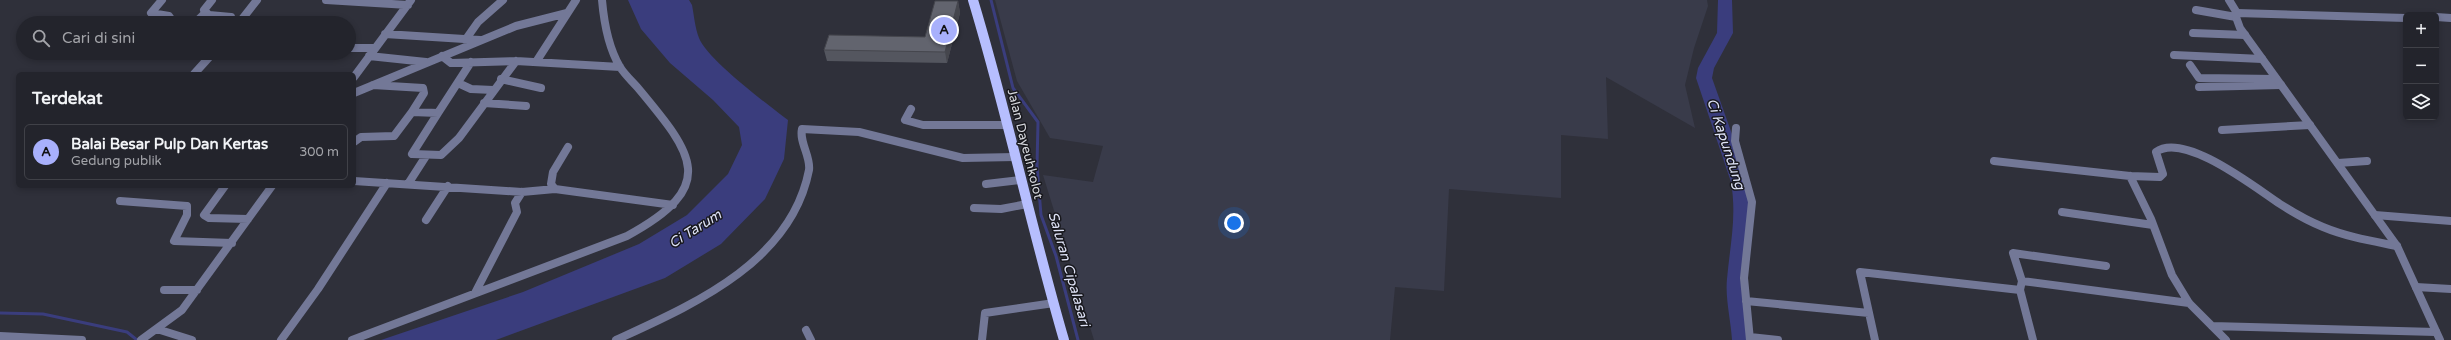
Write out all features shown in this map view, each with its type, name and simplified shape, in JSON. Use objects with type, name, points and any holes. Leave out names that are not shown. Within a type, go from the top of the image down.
[{"type":"main road","name":"Jalan Dayeuhkolot","points":[[973,0],[1064,340]]},
{"type":"street","points":[[162,0],[151,13],[169,16]]},
{"type":"street","points":[[202,16],[206,12],[204,10],[212,0]]},
{"type":"street","points":[[244,16],[257,0]]},
{"type":"street","points":[[326,0],[409,2]]},
{"type":"street","points":[[466,39],[478,22],[503,0]]},
{"type":"street","points":[[536,62],[554,38],[567,13],[576,0]]},
{"type":"street","points":[[352,340],[627,236],[647,225],[673,205],[686,186],[689,167],[682,148],[620,67],[606,33],[602,0]]},
{"type":"street","points":[[2212,326],[2438,336],[2397,246],[2245,35],[2229,0]]},
{"type":"street","points":[[356,74],[409,2]]},
{"type":"street","points":[[2196,10],[2236,15],[2403,18]]},
{"type":"street","points":[[206,12],[209,15],[220,16]]},
{"type":"street","points":[[356,92],[426,62],[531,21],[553,18],[567,13]]},
{"type":"street","points":[[2439,17],[2451,18]]},
{"type":"street","points":[[2193,33],[2245,35]]},
{"type":"street","points":[[385,34],[482,40]]},
{"type":"street","points":[[356,48],[375,48]]},
{"type":"street","points":[[2174,55],[2262,59]]},
{"type":"street","points":[[369,56],[426,62]]},
{"type":"street","points":[[442,56],[451,63],[516,61],[620,67]]},
{"type":"street","points":[[196,72],[207,60]]},
{"type":"street","points":[[471,62],[412,151],[412,154],[426,156],[441,155],[454,144],[501,78],[516,61]]},
{"type":"street","points":[[2190,65],[2199,78],[2279,82]]},
{"type":"street","points":[[501,78],[541,88]]},
{"type":"street","points":[[2199,87],[2279,82]]},
{"type":"street","points":[[458,83],[466,88],[493,90]]},
{"type":"street","points":[[356,140],[361,137],[394,136],[412,112],[424,89],[372,85]]},
{"type":"street","points":[[484,103],[526,106]]},
{"type":"street","points":[[911,109],[905,120],[923,125],[1007,125]]},
{"type":"street","points":[[412,112],[438,113]]},
{"type":"street","points":[[2222,130],[2310,125]]},
{"type":"street","points":[[616,340],[680,311],[721,288],[759,255],[785,228],[791,220],[809,168],[801,133],[806,128],[860,132],[894,139],[936,153],[963,158],[989,159],[1015,157]]},
{"type":"street","points":[[1736,128],[1734,132],[1735,144],[1751,194],[1752,209],[1744,272],[1750,338],[1778,340]]},
{"type":"street","points":[[555,189],[551,184],[551,177],[568,147]]},
{"type":"street","points":[[1994,161],[2130,176],[2162,176],[2156,152],[2161,148],[2185,150],[2222,164],[2252,182],[2293,212],[2323,226],[2341,234],[2397,246]]},
{"type":"street","points":[[408,184],[426,156]]},
{"type":"street","points":[[2338,163],[2367,162]]},
{"type":"street","points":[[2130,176],[2153,225],[2172,275],[2189,303],[2226,340]]},
{"type":"street","points":[[986,184],[1021,180]]},
{"type":"street","points":[[356,181],[522,192],[555,189],[673,205]]},
{"type":"street","points":[[281,340],[318,289],[388,183]]},
{"type":"street","points":[[426,220],[448,186]]},
{"type":"street","points":[[224,188],[204,216],[209,218],[248,219]]},
{"type":"street","points":[[142,340],[182,310],[271,188]]},
{"type":"street","points":[[475,293],[508,226],[517,212],[515,203],[522,192]]},
{"type":"street","points":[[120,201],[187,206],[187,215],[174,241],[232,243]]},
{"type":"street","points":[[974,208],[995,210],[1015,208],[1027,204]]},
{"type":"street","points":[[2062,212],[2153,225]]},
{"type":"street","points":[[2375,215],[2451,221]]},
{"type":"street","points":[[2033,340],[2013,253],[2106,266]]},
{"type":"street","points":[[1875,340],[1860,272],[2189,303]]},
{"type":"street","points":[[2416,286],[2451,289]]},
{"type":"street","points":[[164,290],[197,290]]},
{"type":"street","points":[[982,340],[985,313],[1054,302]]},
{"type":"street","points":[[1746,302],[1869,313]]},
{"type":"street","points":[[157,329],[192,340]]},
{"type":"street","points":[[806,330],[811,340]]},
{"type":"street","points":[[0,336],[11,338],[82,340]]},
{"type":"shaded area","points":[[995,0],[1707,0],[1708,6],[1694,48],[1685,85],[1695,128],[1606,77],[1608,139],[1561,135],[1561,198],[1449,189],[1444,291],[1395,287],[1390,340],[1094,340],[1043,175],[1093,182],[1103,146],[1050,138],[1017,81]]},
{"type":"water","name":"Ci Tarum","points":[[628,0],[689,0],[692,5],[699,38],[713,58],[788,120],[784,159],[765,199],[721,244],[665,278],[496,340],[381,340],[523,292],[639,244],[687,215],[728,174],[742,145],[739,127],[713,100],[670,63],[641,29]]},
{"type":"building","points":[[935,1],[958,1],[945,52],[824,50],[829,35],[925,37]]},
{"type":"waterway","name":"Saluran Cipalasari","points":[[991,0],[1013,88],[1038,122],[1037,166],[1041,215],[1056,256],[1078,340]]},
{"type":"waterway","name":"Ci Kapundung","points":[[1725,0],[1725,33],[1706,68],[1704,78],[1740,182],[1743,200],[1744,217],[1736,281],[1742,340]]},
{"type":"waterway","points":[[0,313],[43,314],[127,332],[137,340]]},
{"type":"place","name":"Balai Besar Pulp Dan Kertas","points":[[944,30]]}]
